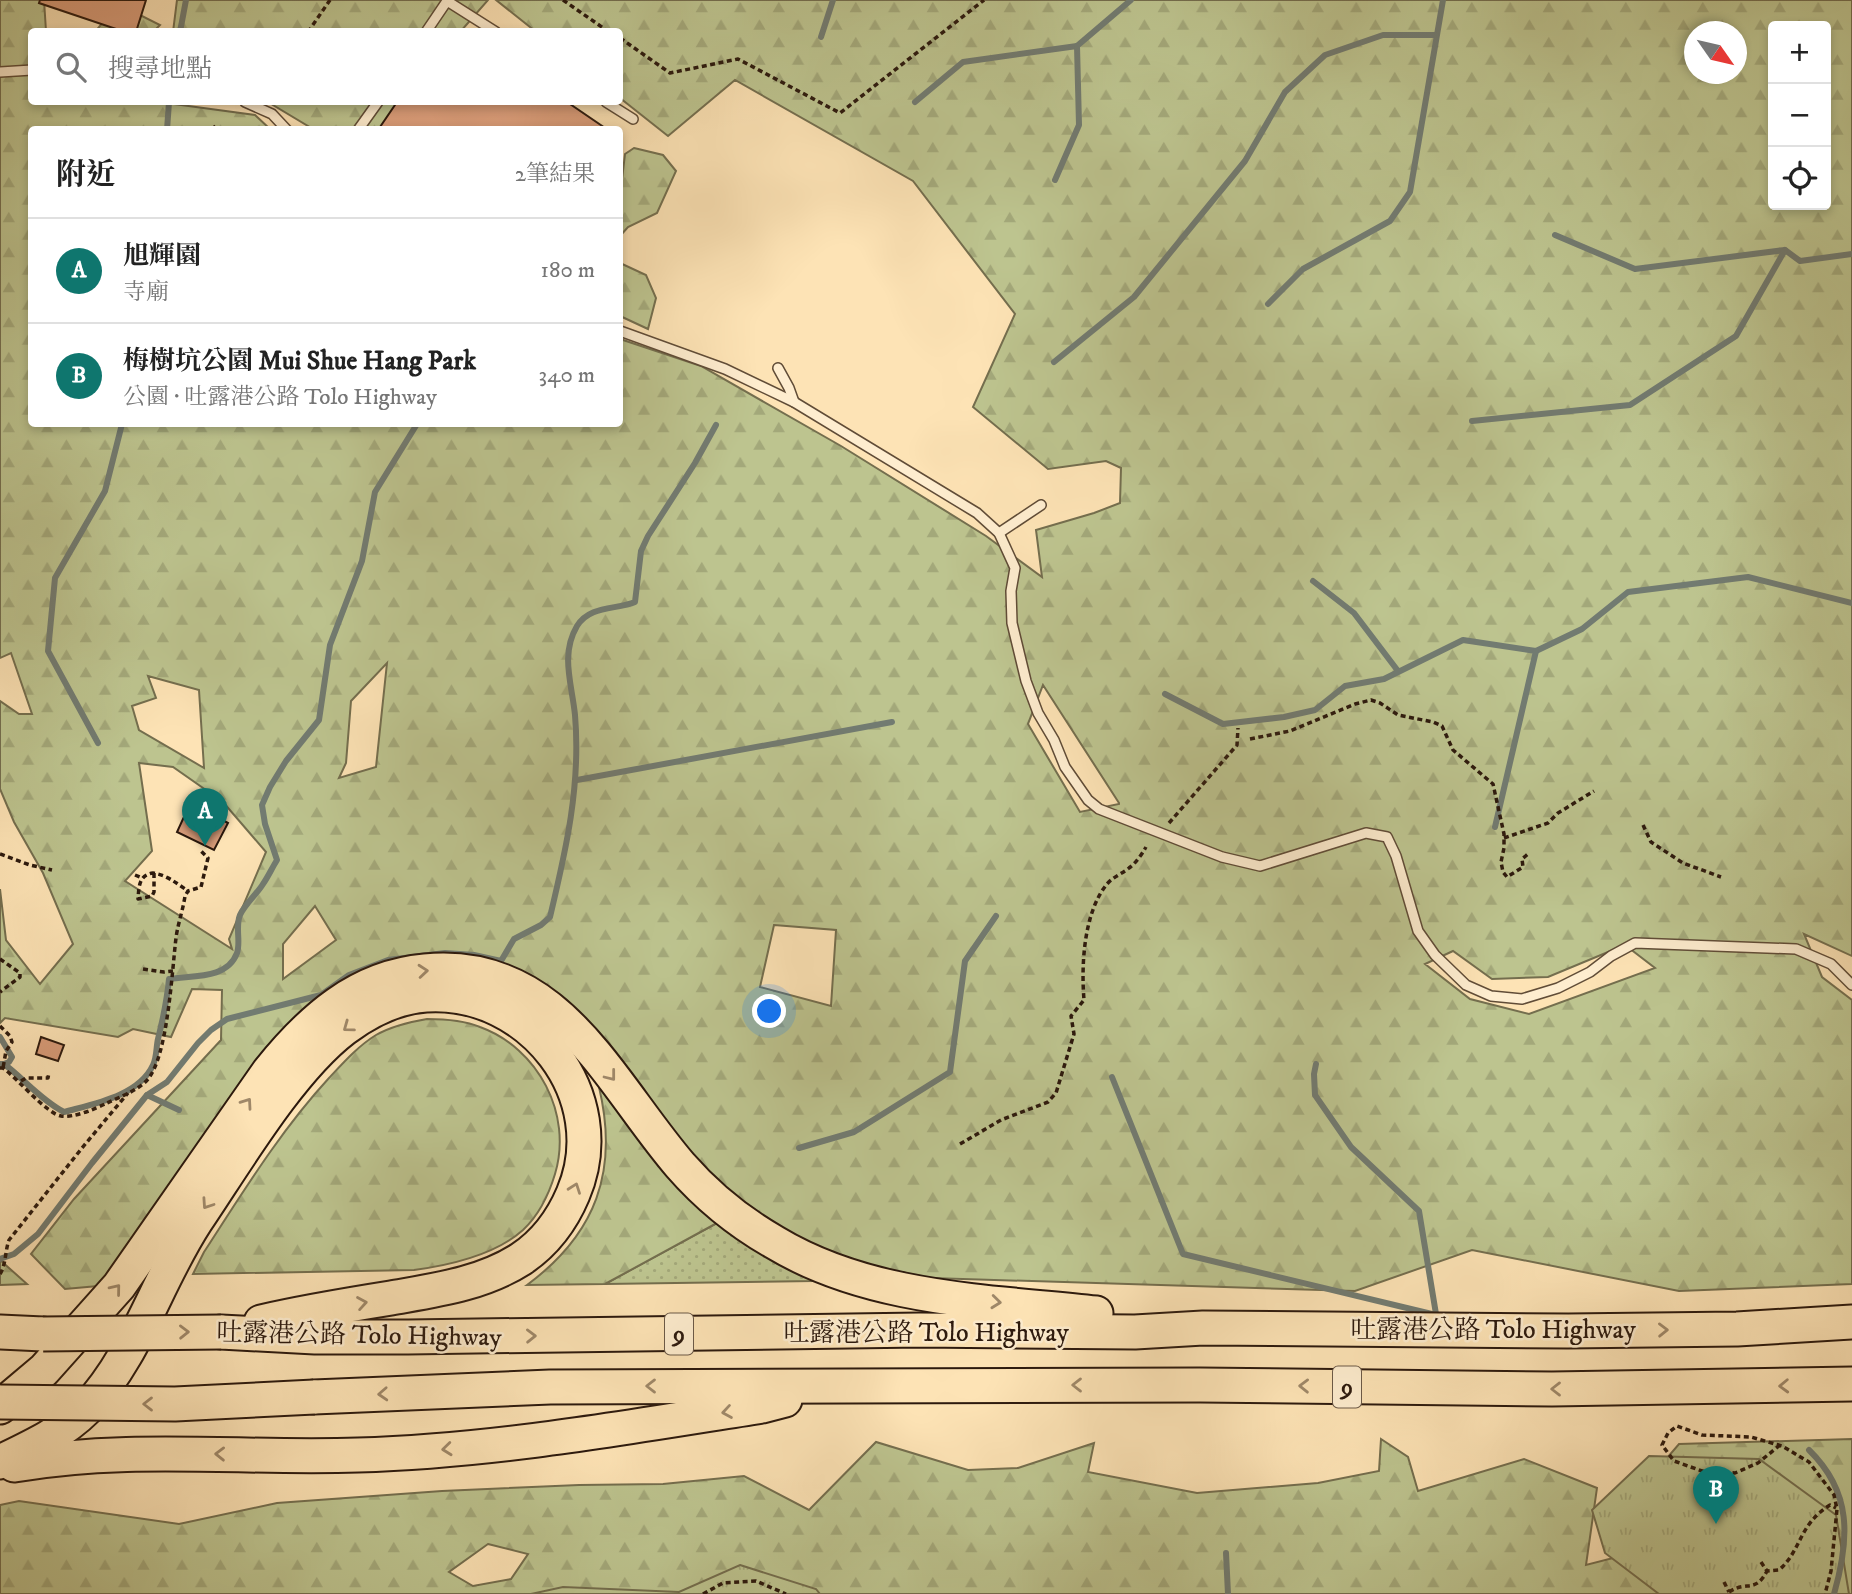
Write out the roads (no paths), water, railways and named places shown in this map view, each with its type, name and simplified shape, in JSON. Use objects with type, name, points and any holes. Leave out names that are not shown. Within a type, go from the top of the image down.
[{"type":"highway","points":[[0,1404],[44,1370],[119,1286],[270,1071],[296,1039],[326,1011],[353,993],[398,975],[430,970],[463,971],[494,978],[524,991],[551,1008],[575,1030],[693,1179],[740,1220],[810,1262],[868,1283],[908,1291],[1203,1328]]},
{"type":"highway","points":[[0,1464],[40,1443],[68,1424],[108,1382],[125,1358],[183,1240],[277,1104],[331,1040],[371,1012],[404,999],[426,995],[452,995],[489,1004],[519,1019],[562,1063],[575,1088],[582,1111],[585,1134],[583,1162],[577,1185],[556,1227],[523,1258],[481,1279],[417,1293],[316,1324]]},
{"type":"highway","name":"吐露港公路 Tolo Highway","points":[[0,1332],[221,1332],[316,1324],[1135,1332],[1203,1328],[1568,1331],[1737,1329],[1852,1322]]},
{"type":"highway","name":"吐露港公路 Tolo Highway","points":[[0,1404],[175,1404],[550,1387],[1200,1385],[1552,1389],[1852,1384]]},
{"type":"highway","points":[[0,1464],[102,1454],[355,1455],[541,1441],[762,1406],[841,1386]]},
{"type":"lane","points":[[429,28],[447,1],[490,28]]},
{"type":"lane","points":[[0,72],[28,70]]},
{"type":"lane","points":[[251,105],[272,114],[283,126]]},
{"type":"lane","points":[[361,126],[376,105]]},
{"type":"lane","points":[[611,105],[633,119]]},
{"type":"lane","points":[[623,332],[725,369],[794,402],[977,513],[999,533],[1015,568],[1012,623],[1026,681],[1038,713],[1054,740],[1065,767],[1088,800],[1099,809],[1223,857],[1260,866],[1366,833],[1387,837],[1396,856],[1418,931],[1435,955],[1466,985],[1491,996],[1522,999],[1558,988],[1590,972],[1635,943],[1796,949],[1830,964],[1852,985]]},
{"type":"lane","points":[[778,368],[794,402]]},
{"type":"lane","points":[[999,533],[1041,505]]},
{"type":"waterway","points":[[181,28],[186,0]]},
{"type":"waterway","points":[[821,37],[833,0]]},
{"type":"waterway","points":[[1055,180],[1079,125],[1077,46],[1131,0]]},
{"type":"waterway","points":[[1268,304],[1303,269],[1390,221],[1410,192],[1443,0]]},
{"type":"waterway","points":[[1054,362],[1134,297],[1245,161],[1285,92],[1325,55],[1383,35],[1436,35]]},
{"type":"waterway","points":[[915,102],[963,62],[1077,46]]},
{"type":"waterway","points":[[167,126],[169,105]]},
{"type":"waterway","points":[[1555,235],[1635,269],[1785,250],[1800,261],[1852,254]]},
{"type":"waterway","points":[[1472,421],[1630,405],[1736,336],[1785,250]]},
{"type":"waterway","points":[[0,1259],[14,1254],[38,1234],[147,1095],[167,1082],[198,1043],[227,1019],[321,995],[349,975],[388,960],[445,953],[474,955],[501,961],[514,939],[541,925],[550,917],[567,842],[576,767],[575,715],[568,659],[572,637],[582,619],[596,611],[635,602],[641,551],[716,425]]},
{"type":"waterway","points":[[98,743],[48,651],[55,578],[105,491],[121,427]]},
{"type":"waterway","points":[[0,1064],[4,1064],[48,1102],[64,1112],[114,1097],[137,1084],[153,1065],[169,979],[208,975],[232,962],[238,949],[240,915],[277,860],[265,824],[262,805],[286,761],[319,720],[330,645],[362,561],[375,492],[415,427]]},
{"type":"waterway","points":[[1165,694],[1223,724],[1284,717],[1315,710],[1345,686],[1384,679],[1463,640],[1536,651],[1582,629],[1628,592],[1748,577],[1852,603]]},
{"type":"waterway","points":[[1313,581],[1354,613],[1398,671]]},
{"type":"waterway","points":[[1495,827],[1536,651]]},
{"type":"waterway","points":[[577,780],[892,722]]},
{"type":"waterway","points":[[799,1148],[854,1132],[950,1072],[965,961],[996,916]]},
{"type":"waterway","points":[[0,1037],[12,1057],[4,1064]]},
{"type":"waterway","points":[[1316,1064],[1315,1095],[1351,1147],[1419,1211],[1436,1314]]},
{"type":"waterway","points":[[1112,1077],[1183,1254],[1436,1315]]},
{"type":"waterway","points":[[147,1095],[179,1110]]},
{"type":"waterway","points":[[1809,1450],[1833,1482],[1844,1517],[1843,1554],[1834,1594]]},
{"type":"waterway","points":[[1226,1553],[1228,1594]]},
{"type":"place","name":"旭輝園","points":[[205,846]]},
{"type":"place","name":"梅樹坑公園 Mui Shue Hang Park","points":[[1716,1524]]}]
